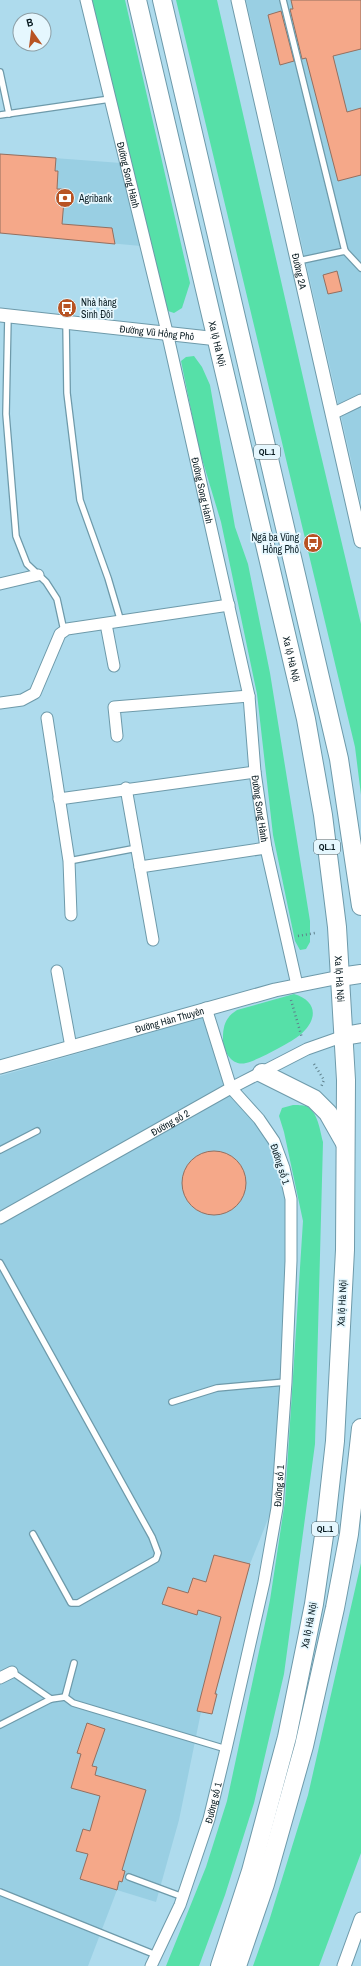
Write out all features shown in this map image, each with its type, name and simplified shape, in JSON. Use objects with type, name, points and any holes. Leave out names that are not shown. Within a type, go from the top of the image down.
[{"type":"highway","name":"Xa lộ Hà Nội","points":[[137,0],[218,339],[306,719],[323,815],[337,928],[340,977],[352,1035],[347,1146],[345,1250],[335,1441],[326,1522],[315,1597],[285,1744],[251,1871],[220,1966]]},
{"type":"highway","name":"QL.1","points":[[162,0],[339,759],[361,906]]},
{"type":"highway","points":[[340,977],[361,974]]},
{"type":"highway","points":[[262,1073],[314,1099],[328,1113],[347,1146]]},
{"type":"highway","name":"Xa lộ Hà Nội","points":[[237,1966],[265,1884],[304,1746],[335,1608],[349,1534],[361,1428]]},
{"type":"street","name":"Đường Song Hành","points":[[86,0],[167,332],[249,696],[255,772],[266,848],[297,985]]},
{"type":"street","name":"Đường 2A","points":[[238,0],[332,414],[359,526],[361,541]]},
{"type":"street","name":"Đường Vũ Hồng Phô","points":[[4,315],[167,332],[218,339]]},
{"type":"street","points":[[332,414],[361,400]]},
{"type":"street","points":[[0,584],[38,575]]},
{"type":"street","points":[[0,703],[22,700],[35,693],[60,634],[71,628],[229,606]]},
{"type":"street","points":[[106,624],[114,666]]},
{"type":"street","points":[[117,736],[114,708],[249,696]]},
{"type":"street","points":[[48,718],[69,861],[71,915]]},
{"type":"street","points":[[59,799],[126,788],[255,772]]},
{"type":"street","points":[[126,788],[153,940]]},
{"type":"street","points":[[140,867],[266,848]]},
{"type":"street","points":[[57,971],[71,1047]]},
{"type":"street","name":"Đường Hàn Thuyên","points":[[0,1068],[206,1008],[297,985],[340,977]]},
{"type":"street","name":"Đường số 1","points":[[150,1966],[183,1897],[209,1819],[226,1749],[264,1582],[277,1508],[286,1382],[291,1261],[291,1199],[284,1168],[274,1141],[259,1119],[231,1088],[206,1008]]},
{"type":"street","name":"Đường số 2","points":[[0,1218],[231,1088],[307,1049],[352,1035]]},
{"type":"street","points":[[344,1966],[361,1920]]},
{"type":"lane","points":[[283,0],[345,251],[361,268]]},
{"type":"lane","points":[[0,72],[9,114]]},
{"type":"lane","points":[[0,115],[110,99]]},
{"type":"lane","points":[[297,261],[345,251]]},
{"type":"lane","points":[[4,315],[6,414],[16,536],[27,564],[46,582],[57,599],[64,631]]},
{"type":"lane","points":[[66,322],[67,393],[80,500],[108,578],[121,622]]},
{"type":"lane","points":[[69,861],[137,848]]},
{"type":"lane","points":[[0,1150],[37,1131]]},
{"type":"lane","points":[[0,1263],[152,1537],[158,1553],[156,1559],[149,1564],[78,1603],[71,1603],[33,1534]]},
{"type":"lane","points":[[172,1402],[217,1388],[286,1382]]},
{"type":"lane","points":[[65,1697],[74,1663]]},
{"type":"lane","points":[[4,1674],[51,1699]]},
{"type":"lane","points":[[0,1725],[51,1699],[65,1697],[73,1703],[226,1749]]},
{"type":"lane","points":[[129,1876],[183,1897]]},
{"type":"lane","points":[[0,1892],[156,1954]]},
{"type":"path","points":[[294,937],[315,933]]},
{"type":"path","points":[[291,998],[302,1038]]},
{"type":"path","points":[[314,1064],[324,1080]]},
{"type":"shaded area","points":[[246,0],[361,0],[361,504],[339,407]]},
{"type":"shaded area","name":"Agribank","points":[[0,154],[121,163],[141,246],[0,233]]},
{"type":"shaded area","points":[[204,1017],[225,1086],[255,1122],[270,1144],[279,1170],[286,1199],[286,1259],[282,1379],[272,1509],[250,1564],[216,1689],[217,1694],[212,1714],[201,1712],[179,1820],[156,1902],[117,1890],[88,1966],[0,1966],[0,1076]]},
{"type":"green space","points":[[91,0],[125,0],[190,283],[182,308],[174,313],[165,310]]},
{"type":"green space","points":[[176,0],[217,0],[361,624],[361,795],[355,747]]},
{"type":"green space","points":[[194,356],[202,367],[210,385],[235,527],[248,564],[270,673],[310,921],[310,942],[306,949],[300,950],[295,941],[273,835],[257,694],[221,522],[199,449],[181,361],[186,357]]},
{"type":"green space","points":[[294,994],[308,1001],[311,1006],[313,1012],[312,1017],[306,1029],[289,1042],[258,1058],[241,1064],[232,1060],[226,1052],[223,1043],[225,1025],[230,1016],[237,1010]]},
{"type":"green space","points":[[293,1105],[306,1106],[313,1112],[318,1122],[323,1142],[315,1444],[284,1674],[254,1803],[225,1895],[199,1966],[166,1966],[206,1867],[227,1801],[270,1600],[285,1501],[303,1221],[284,1132],[279,1116],[282,1108]]},
{"type":"green space","points":[[361,1563],[361,1853],[319,1966],[253,1966],[269,1921],[308,1795]]},
{"type":"building","points":[[291,0],[361,0],[361,49],[333,56],[347,112],[361,108],[361,175],[338,181],[306,58],[302,59],[290,9],[293,9]]},
{"type":"building","points":[[281,11],[294,61],[280,65],[268,15]]},
{"type":"building","points":[[0,154],[56,158],[55,171],[58,171],[57,189],[65,189],[62,224],[112,228],[115,244],[0,233]]},
{"type":"building","points":[[337,271],[342,291],[328,294],[323,275]]},
{"type":"building","points":[[208,1151],[220,1151],[237,1160],[244,1171],[246,1183],[244,1195],[237,1206],[220,1215],[208,1215],[196,1210],[187,1201],[182,1189],[182,1177],[187,1165],[196,1156]]},
{"type":"building","points":[[214,1555],[250,1564],[215,1694],[217,1694],[212,1714],[197,1711],[221,1617],[198,1610],[197,1615],[162,1604],[168,1587],[188,1593],[193,1578],[206,1582]]},
{"type":"building","points":[[87,1723],[105,1729],[92,1766],[97,1767],[95,1775],[146,1790],[122,1870],[125,1871],[122,1882],[119,1881],[117,1890],[80,1879],[88,1854],[76,1851],[83,1829],[90,1831],[100,1796],[71,1788],[81,1754],[77,1753]]},
{"type":"place","name":"Agribank","points":[[65,198]]},
{"type":"place","name":"Nhà hàng Sinh Đôi","points":[[67,308]]},
{"type":"place","name":"Ngã ba Vũng Hồng Phô","points":[[313,543]]}]
